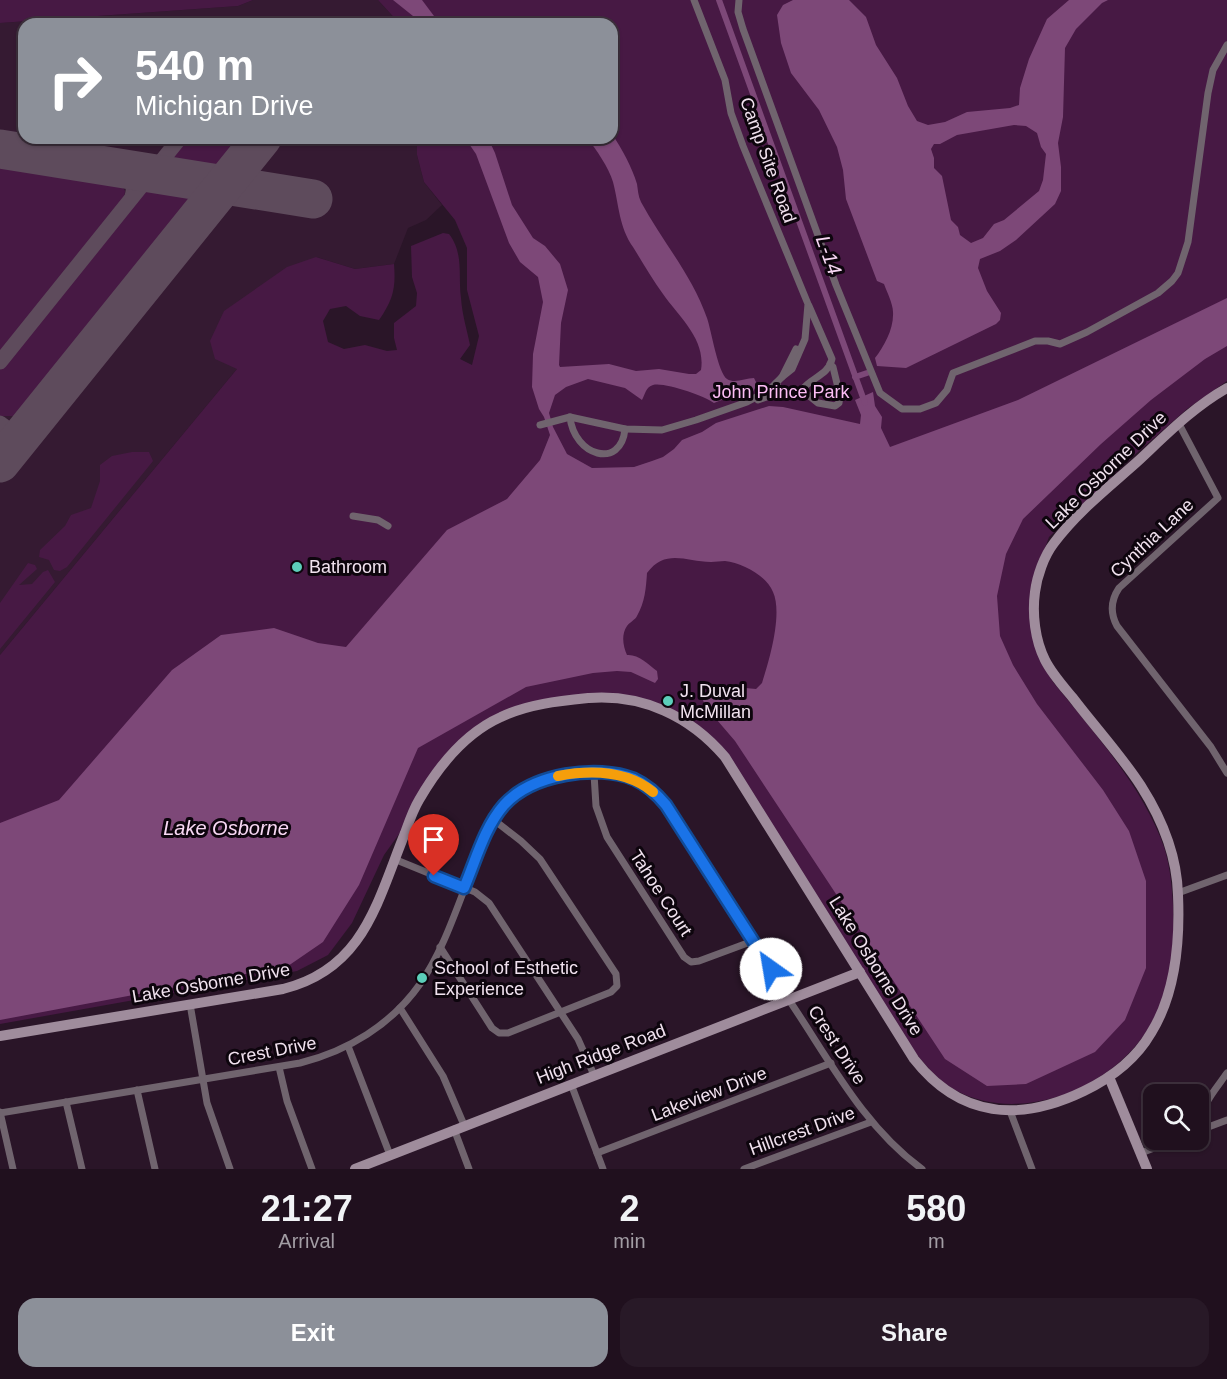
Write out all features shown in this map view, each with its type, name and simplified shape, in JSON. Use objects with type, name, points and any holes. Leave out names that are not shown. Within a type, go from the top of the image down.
[{"type":"street","name":"Camp Site Road","points":[[540,425],[570,417],[625,429],[662,430],[747,402],[769,390],[788,374],[796,360],[807,329],[808,304],[743,146],[731,113],[725,80],[694,0]]},
{"type":"street","points":[[739,0],[738,12],[743,29],[844,304],[880,393],[902,409],[920,409],[936,404],[947,390],[953,373],[1035,341],[1060,344],[1148,299],[1172,281],[1182,265],[1188,242],[1213,69],[1227,45]]},
{"type":"street","points":[[747,402],[781,392],[802,390],[818,403],[829,406],[838,405],[840,400],[838,386],[830,352],[808,304]]},
{"type":"street","points":[[807,329],[815,326],[819,335],[822,335]]},
{"type":"street","points":[[802,390],[804,386],[825,372],[831,364]]},
{"type":"street","points":[[776,383],[781,392]]},
{"type":"street","name":"Lake Osborne Drive","points":[[0,1036],[283,989],[306,982],[327,970],[345,955],[363,932],[418,800],[447,759],[484,726],[516,711],[559,701],[603,697],[646,703],[668,712],[689,724],[725,757],[914,1059],[935,1082],[951,1094],[973,1104],[1010,1111],[1029,1110],[1055,1103],[1109,1077],[1127,1062],[1151,1033],[1170,993],[1176,957],[1178,893],[1172,853],[1160,820],[1139,784],[1045,660],[1036,629],[1034,608],[1038,580],[1052,545],[1086,508],[1179,424],[1209,399],[1227,388]]},
{"type":"street","points":[[570,417],[574,433],[580,443],[596,453],[609,453],[616,448],[622,442],[625,429]]},
{"type":"street","name":"Cynthia Lane","points":[[1179,424],[1218,498],[1119,588],[1113,598],[1112,611],[1117,626],[1223,758],[1227,773]]},
{"type":"street","points":[[352,516],[378,520],[388,526]]},
{"type":"street","name":"Tahoe Court","points":[[594,774],[596,806],[606,835],[684,957],[691,962],[699,961],[753,941]]},
{"type":"street","name":"Crest Drive","points":[[0,1113],[279,1067],[316,1059],[348,1046],[376,1028],[400,1008],[419,985],[440,947],[494,820],[510,799],[531,785],[555,776],[620,775],[634,780],[659,797],[769,966],[780,990],[871,1122],[898,1150],[922,1169]]},
{"type":"street","points":[[440,947],[495,1031],[508,1032],[611,992],[617,986],[617,978],[540,859],[494,820]]},
{"type":"street","points":[[394,860],[464,888],[482,897],[495,909],[578,1039],[594,1075]]},
{"type":"street","points":[[1178,893],[1227,875]]},
{"type":"street","name":"High Ridge Road","points":[[355,1169],[860,972]]},
{"type":"street","points":[[190,1004],[212,1122],[230,1169]]},
{"type":"street","points":[[400,1008],[443,1076],[459,1127],[468,1169]]},
{"type":"street","points":[[348,1046],[390,1155]]},
{"type":"street","name":"Lakeview Drive","points":[[597,1153],[831,1063]]},
{"type":"street","points":[[279,1067],[287,1101],[312,1169]]},
{"type":"street","points":[[1209,1102],[1227,1073]]},
{"type":"street","points":[[1109,1077],[1147,1169]]},
{"type":"street","points":[[571,1084],[603,1169]]},
{"type":"street","points":[[137,1090],[155,1169]]},
{"type":"street","points":[[66,1102],[82,1169]]},
{"type":"street","points":[[1010,1111],[1032,1169]]},
{"type":"street","points":[[0,1113],[13,1169]]},
{"type":"street","points":[[1209,1127],[1227,1120]]},
{"type":"street","name":"Hillcrest Drive","points":[[744,1169],[871,1122]]},
{"type":"street","points":[[1141,1153],[1149,1150]]},
{"type":"shaded area","points":[[253,0],[378,0],[394,18],[70,18],[238,6]]},
{"type":"shaded area","points":[[18,22],[18,144],[417,144],[417,155],[424,182],[442,205],[426,220],[408,228],[394,264],[355,269],[316,257],[237,369],[0,655],[0,23]]},
{"type":"green space","points":[[0,0],[253,0],[238,6],[70,18],[18,18],[18,22],[0,23]]},
{"type":"green space","name":"John Prince Park","points":[[378,0],[1227,0],[1227,381],[1187,409],[1130,459],[1049,537],[1031,586],[1045,668],[1053,682],[1100,739],[1130,781],[1155,825],[1164,847],[1171,880],[1174,921],[1172,961],[1165,995],[1151,1024],[1135,1047],[1091,1082],[1064,1094],[1037,1102],[1008,1104],[981,1100],[955,1090],[943,1082],[912,1049],[706,733],[683,715],[661,706],[611,696],[538,701],[460,742],[384,855],[352,923],[328,955],[297,971],[0,1024],[0,655],[237,369],[215,359],[210,341],[224,311],[287,267],[316,257],[355,269],[394,264],[392,294],[379,320],[360,316],[346,306],[330,309],[323,321],[328,342],[344,349],[365,345],[387,351],[397,350],[394,323],[416,306],[417,293],[412,277],[411,246],[443,233],[449,234],[459,257],[463,316],[470,345],[460,359],[472,365],[479,336],[467,290],[467,248],[455,220],[424,182],[417,155],[417,144],[618,144],[618,18],[394,18]]},
{"type":"green space","points":[[184,144],[241,144],[216,174],[176,167],[170,161]]},
{"type":"green space","points":[[0,160],[117,178],[125,191],[124,199],[0,352]]},
{"type":"green space","points":[[152,187],[199,191],[19,416],[0,416],[0,370],[145,191]]},
{"type":"green space","points":[[132,452],[149,452],[153,461],[67,567],[60,571],[54,570],[49,560],[39,557],[40,550],[65,526],[71,515],[91,508],[100,481],[100,465],[112,456]]},
{"type":"green space","points":[[28,563],[35,565],[37,569],[19,585],[32,584],[48,570],[55,582],[0,649],[0,603]]},
{"type":"water","points":[[393,0],[422,0],[436,18],[416,18]]},
{"type":"water","points":[[793,0],[849,0],[866,17],[876,45],[897,78],[908,106],[917,121],[928,125],[945,122],[967,112],[1019,105],[1020,88],[1029,59],[1047,19],[1069,0],[1108,0],[1102,3],[1076,29],[1065,48],[1063,117],[1058,143],[1061,191],[1055,204],[1016,240],[1000,251],[980,259],[978,268],[987,291],[1001,313],[1000,320],[996,324],[906,368],[877,366],[875,358],[885,343],[892,325],[892,305],[884,284],[877,281],[846,199],[843,170],[837,147],[819,110],[791,73],[781,43],[777,15],[783,5]],"holes":[[[1014,125],[1026,126],[1037,133],[1041,147],[1046,154],[1043,180],[1039,191],[1004,220],[994,224],[983,238],[971,243],[960,235],[958,227],[951,220],[942,176],[934,168],[931,149],[934,144],[940,144],[957,135]]]},
{"type":"water","name":"Lake Osborne","points":[[469,144],[491,144],[512,205],[533,238],[545,246],[560,264],[568,290],[561,323],[560,367],[609,364],[636,371],[659,369],[689,374],[696,374],[701,370],[699,348],[690,329],[659,288],[628,239],[622,224],[611,177],[591,144],[618,144],[632,171],[641,202],[701,302],[724,375],[733,381],[754,378],[757,384],[753,392],[734,395],[714,403],[684,390],[659,385],[649,387],[642,400],[625,388],[588,379],[566,387],[555,395],[549,413],[553,427],[567,454],[592,468],[634,467],[652,461],[663,457],[682,440],[716,423],[769,406],[860,424],[861,415],[855,400],[873,392],[875,406],[882,417],[881,428],[890,447],[1018,400],[1227,298],[1227,346],[1205,359],[1151,400],[1101,444],[1023,519],[1006,554],[997,596],[1000,636],[1013,665],[1037,704],[1103,790],[1129,831],[1146,881],[1146,968],[1125,1020],[1095,1052],[1026,1084],[987,1086],[945,1059],[735,741],[705,706],[703,700],[709,691],[735,687],[756,689],[762,683],[776,625],[776,601],[770,586],[759,575],[739,564],[677,558],[654,565],[647,573],[642,605],[636,617],[627,626],[623,637],[627,655],[639,658],[657,671],[658,679],[655,683],[631,672],[617,671],[593,673],[526,687],[418,748],[359,885],[323,942],[288,966],[0,1020],[0,823],[59,800],[172,670],[221,635],[274,628],[318,643],[346,647],[447,530],[507,499],[540,460],[550,435],[532,387],[533,354],[543,302],[538,277],[520,262],[509,243],[476,154]]},
{"type":"waterway","name":"L-14","points":[[719,0],[865,403]]},
{"type":"waterway","points":[[855,377],[867,373]]},
{"type":"taxiway","points":[[0,362],[175,144]]},
{"type":"taxiway","points":[[118,168],[131,180],[132,197]]},
{"type":"taxiway","points":[[0,423],[20,438]]},
{"type":"runway","points":[[0,463],[257,144]]},
{"type":"runway","points":[[0,149],[313,199]]},
{"type":"slow traffic","points":[[558,776],[610,773],[644,784],[653,792]]},
{"type":"place","name":"Bathroom","points":[[297,567]]},
{"type":"place","name":"J. Duval McMillan","points":[[668,701]]},
{"type":"place","name":"School of Esthetic Experience","points":[[422,978]]},
{"type":"route","points":[[434,876],[464,888],[496,815],[511,798],[531,785],[563,775],[610,773],[620,775],[644,784],[666,805],[771,969]]}]
